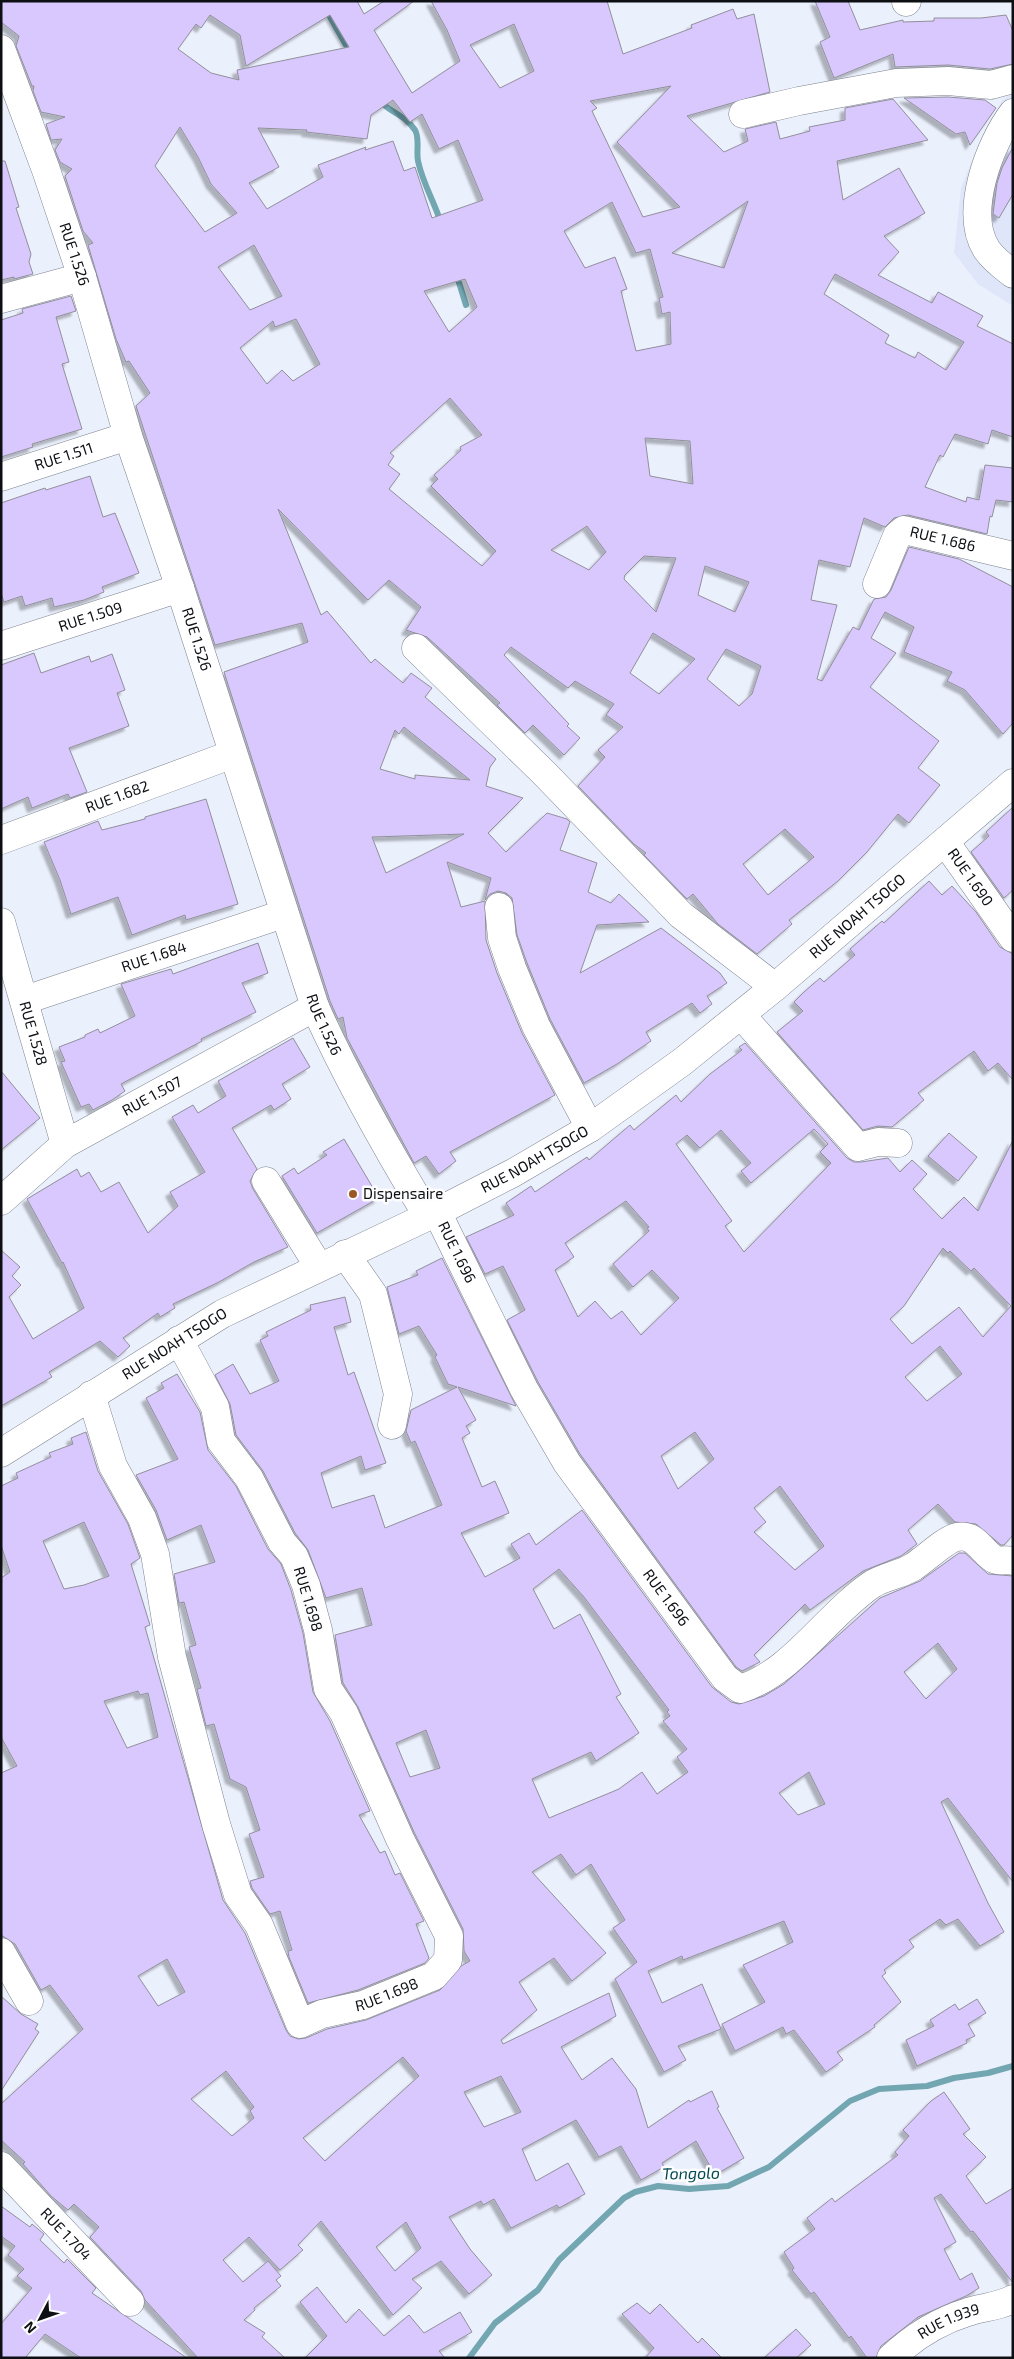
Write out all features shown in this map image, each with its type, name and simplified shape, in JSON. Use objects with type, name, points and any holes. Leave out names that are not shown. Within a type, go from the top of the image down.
[{"type":"street","name":"RUE 1.526","points":[[4,63],[82,278],[128,436],[180,588],[283,914],[315,1007],[350,1082],[382,1140],[432,1214]]},
{"type":"street","points":[[743,114],[799,101],[896,83],[948,81],[1002,82],[1013,107]]},
{"type":"street","points":[[1013,113],[1001,128],[977,197],[981,238],[987,250],[1013,274]]},
{"type":"street","points":[[1,299],[82,278]]},
{"type":"street","name":"RUE 1.511","points":[[1,477],[128,436]]},
{"type":"street","name":"RUE 1.686","points":[[877,584],[897,536],[904,530],[1013,556]]},
{"type":"street","name":"RUE 1.509","points":[[1,646],[180,588]]},
{"type":"street","points":[[416,648],[545,774],[681,915],[776,987]]},
{"type":"street","name":"RUE 1.682","points":[[1,840],[233,754]]},
{"type":"street","name":"RUE NOAH TSOGO","points":[[1,1453],[222,1314],[432,1214],[513,1173],[590,1128],[682,1062],[776,987],[946,843],[1013,783]]},
{"type":"street","name":"RUE 1.690","points":[[946,843],[1013,938]]},
{"type":"street","points":[[499,907],[502,938],[512,968],[536,1026],[590,1128]]},
{"type":"street","name":"RUE 1.684","points":[[25,1000],[283,914]]},
{"type":"street","name":"RUE 1.528","points":[[1,922],[66,1144]]},
{"type":"street","name":"RUE 1.507","points":[[1,1201],[66,1144],[315,1007]]},
{"type":"street","points":[[741,1015],[858,1148],[878,1142],[898,1142]]},
{"type":"street","points":[[266,1181],[319,1267]]},
{"type":"street","name":"RUE 1.696","points":[[432,1214],[524,1389],[567,1463],[725,1678],[740,1689],[753,1685],[776,1670],[833,1616],[872,1584],[911,1568],[955,1536],[974,1540],[984,1552],[996,1560],[1013,1560]]},
{"type":"street","points":[[345,1254],[373,1294],[398,1394],[392,1425]]},
{"type":"street","name":"RUE 1.698","points":[[91,1395],[113,1466],[142,1518],[155,1554],[172,1657],[216,1824],[238,1895],[259,1925],[300,2024],[322,2014],[388,1996],[434,1976],[448,1960],[449,1936],[400,1839],[344,1713],[328,1689],[318,1630],[306,1585],[294,1556],[282,1542],[249,1478],[221,1441],[215,1407],[179,1340]]},
{"type":"street","points":[[1,1952],[29,2001]]},
{"type":"street","name":"RUE 1.704","points":[[1,2166],[130,2302]]},
{"type":"street","name":"RUE 1.939","points":[[892,2358],[902,2347],[938,2324],[968,2312],[1013,2299]]},
{"type":"shaded area","points":[[1013,93],[1013,306],[978,284],[954,253],[961,188],[981,138],[1003,99]]},
{"type":"building","points":[[1,1],[357,1],[364,14],[384,1],[414,1],[374,30],[412,93],[460,61],[447,30],[431,1],[607,1],[623,54],[692,28],[691,25],[733,9],[737,19],[754,14],[770,92],[687,116],[724,152],[748,141],[745,129],[776,122],[780,139],[810,131],[809,127],[845,120],[845,108],[893,99],[928,140],[837,161],[843,200],[899,168],[925,213],[884,236],[899,252],[878,275],[932,303],[938,292],[983,316],[977,326],[1013,344],[1013,437],[992,430],[988,444],[955,434],[943,457],[940,455],[925,487],[966,502],[967,497],[979,500],[985,465],[1013,468],[1013,502],[996,500],[992,517],[990,516],[987,534],[908,515],[894,518],[885,527],[864,518],[850,567],[819,560],[811,600],[837,605],[817,679],[822,681],[853,627],[859,630],[874,599],[886,597],[891,590],[909,547],[959,559],[1013,587],[1013,723],[1003,734],[965,690],[947,681],[952,672],[904,652],[914,627],[885,612],[871,638],[896,653],[870,687],[939,741],[918,768],[940,785],[909,823],[898,814],[867,852],[838,881],[789,920],[792,924],[757,954],[718,924],[693,894],[687,899],[644,855],[646,853],[634,844],[578,786],[605,757],[598,750],[623,727],[606,715],[614,704],[575,681],[568,688],[511,647],[504,655],[580,738],[564,755],[533,725],[525,733],[497,705],[500,703],[427,637],[406,630],[421,607],[389,580],[368,600],[278,509],[321,615],[327,611],[371,663],[375,659],[403,683],[411,673],[432,688],[425,697],[496,759],[490,767],[486,786],[523,798],[488,833],[506,852],[547,813],[567,819],[570,822],[560,850],[597,863],[588,892],[611,903],[619,894],[649,922],[597,925],[580,973],[661,928],[720,973],[727,983],[707,996],[712,1004],[700,1013],[692,1003],[646,1032],[651,1041],[584,1083],[550,1019],[527,963],[517,935],[512,898],[506,893],[498,891],[490,894],[485,900],[491,878],[447,862],[461,907],[485,901],[486,940],[497,973],[522,1033],[555,1095],[450,1152],[456,1161],[439,1174],[426,1156],[414,1163],[347,1038],[343,1017],[338,1019],[330,1001],[224,672],[308,642],[302,623],[215,645],[136,406],[150,393],[129,361],[126,362],[116,339],[88,245],[93,243],[83,231],[65,176],[72,169],[60,162],[55,150],[62,139],[51,140],[46,124],[65,117],[41,112],[33,91],[34,86],[32,86],[16,46],[19,36],[1,22]],"holes":[[[210,15],[240,35],[246,66],[330,15],[349,47],[237,70],[239,80],[211,73],[178,49],[196,24],[201,28]],[[514,24],[534,71],[500,88],[470,45]],[[671,86],[617,142],[680,207],[643,217],[592,111],[597,108],[590,101]],[[393,100],[410,122],[422,114],[439,149],[458,140],[483,200],[432,218],[415,167],[404,171],[393,141],[365,150],[366,147],[318,165],[323,177],[267,209],[249,183],[279,167],[258,128],[307,130],[306,132],[367,139],[371,115]],[[180,127],[211,184],[237,213],[205,232],[155,166]],[[748,201],[724,268],[672,253]],[[612,202],[636,253],[650,249],[663,297],[659,298],[662,314],[670,312],[671,344],[636,351],[621,291],[627,289],[615,257],[585,268],[564,231]],[[254,245],[282,296],[250,310],[218,267]],[[835,274],[964,342],[946,370],[918,352],[915,358],[885,343],[889,335],[824,294]],[[465,279],[477,307],[449,332],[424,291]],[[296,319],[320,364],[293,381],[282,370],[267,384],[240,348],[273,321],[275,327]],[[450,398],[482,435],[460,447],[461,450],[434,475],[438,479],[431,486],[496,551],[482,566],[389,489],[400,474],[388,465],[394,456],[390,453]],[[645,438],[690,441],[693,484],[650,476]],[[587,526],[606,552],[589,570],[551,550]],[[644,556],[676,558],[656,612],[624,579],[625,575]],[[705,566],[749,582],[735,612],[698,595]],[[653,633],[695,659],[659,694],[630,673]],[[726,649],[761,666],[752,694],[739,706],[707,679]],[[404,727],[470,780],[415,775],[415,779],[380,769],[395,730],[399,734]],[[785,829],[814,857],[768,895],[743,864]],[[464,834],[386,873],[372,837]]]},
{"type":"building","points":[[815,1],[848,1],[860,30],[903,20],[903,22],[934,21],[934,18],[981,18],[1006,15],[1013,31],[1013,64],[990,69],[948,65],[895,67],[893,54],[834,78],[820,42],[830,37]]},
{"type":"building","points":[[948,97],[985,100],[996,108],[970,145],[965,132],[956,134],[904,98]]},
{"type":"building","points":[[1013,147],[1013,194],[999,218],[993,214],[997,183],[1002,168]]},
{"type":"building","points":[[1,161],[5,161],[19,207],[16,208],[31,254],[29,262],[33,274],[1,280]]},
{"type":"building","points":[[71,296],[76,311],[56,317],[69,362],[62,364],[82,429],[32,444],[33,447],[1,457],[1,320],[23,313],[22,309]]},
{"type":"building","points":[[90,476],[103,517],[115,513],[139,573],[102,587],[104,592],[84,600],[54,607],[52,598],[25,606],[22,596],[4,602],[1,593],[1,503],[45,488],[46,490]]},
{"type":"building","points":[[34,653],[41,673],[89,656],[91,662],[112,654],[125,690],[117,693],[129,726],[69,748],[87,792],[70,798],[68,794],[32,808],[28,797],[1,809],[1,665]]},
{"type":"building","points":[[206,799],[238,904],[186,920],[185,915],[132,935],[118,897],[71,914],[60,880],[44,842],[98,821],[102,830],[145,819],[145,817]]},
{"type":"building","points":[[1013,807],[1013,890],[1004,898],[971,852],[989,836],[986,832]]},
{"type":"building","points":[[929,881],[942,895],[952,886],[976,912],[1000,947],[1013,954],[1013,1080],[998,1063],[988,1071],[974,1051],[918,1093],[924,1100],[892,1127],[878,1126],[863,1130],[777,1032],[803,1011],[794,1002],[804,992],[820,978],[824,982],[855,955],[850,949],[882,921],[884,923]]},
{"type":"building","points":[[258,943],[268,973],[242,983],[256,1012],[201,1039],[202,1041],[121,1084],[125,1091],[112,1100],[93,1110],[89,1104],[81,1107],[61,1062],[65,1061],[59,1047],[85,1037],[85,1035],[98,1029],[100,1033],[135,1016],[121,984],[171,969],[173,974]]},
{"type":"building","points":[[293,1038],[310,1067],[282,1084],[291,1099],[274,1110],[271,1105],[232,1128],[257,1169],[250,1181],[253,1189],[288,1247],[254,1262],[219,1282],[173,1304],[175,1308],[160,1317],[158,1313],[123,1338],[130,1346],[118,1357],[100,1341],[49,1372],[52,1377],[1,1406],[1,1250],[20,1267],[12,1276],[21,1285],[9,1297],[33,1339],[84,1308],[63,1262],[27,1199],[77,1169],[81,1177],[89,1172],[101,1192],[119,1182],[148,1233],[178,1206],[170,1192],[205,1172],[172,1117],[193,1105],[198,1113],[226,1096],[218,1081]]},
{"type":"building","points":[[745,1043],[847,1158],[854,1162],[861,1162],[888,1158],[900,1172],[912,1160],[927,1174],[913,1189],[942,1219],[964,1197],[978,1211],[1013,1140],[1013,1535],[1004,1545],[1001,1545],[976,1524],[955,1522],[938,1504],[908,1530],[917,1544],[901,1556],[863,1571],[810,1610],[805,1604],[754,1655],[760,1662],[742,1671],[736,1667],[580,1454],[538,1382],[507,1320],[525,1310],[503,1266],[485,1274],[466,1237],[514,1215],[506,1203],[531,1186],[535,1192],[587,1157],[589,1160],[630,1125],[634,1130],[676,1095],[681,1102],[710,1074],[742,1050],[739,1047]],"holes":[[[814,1129],[828,1144],[820,1152],[831,1163],[744,1252],[725,1226],[732,1221],[676,1144],[687,1135],[700,1148],[721,1130],[751,1163],[741,1171],[751,1183]],[[626,1201],[649,1227],[647,1228],[649,1231],[613,1264],[633,1287],[652,1270],[679,1298],[641,1335],[622,1311],[611,1319],[595,1301],[578,1317],[555,1270],[574,1257],[565,1243]],[[943,1248],[948,1253],[950,1251],[971,1271],[974,1268],[1011,1306],[983,1337],[959,1307],[912,1344],[890,1319],[904,1306]],[[940,1346],[962,1374],[927,1401],[905,1377]],[[695,1432],[714,1459],[678,1489],[661,1456]],[[780,1486],[824,1546],[795,1570],[754,1532],[766,1522],[754,1508]]]},
{"type":"building","points":[[1,1071],[40,1118],[1,1150]]},
{"type":"building","points":[[949,1133],[977,1157],[958,1181],[928,1156]]},
{"type":"building","points":[[344,1139],[379,1198],[317,1233],[282,1176],[294,1168],[298,1174],[327,1155],[323,1152]]},
{"type":"building","points":[[442,1258],[516,1406],[458,1387],[476,1420],[466,1426],[470,1433],[462,1438],[482,1487],[495,1481],[509,1513],[461,1533],[485,1577],[520,1558],[511,1544],[529,1533],[536,1545],[582,1510],[712,1687],[731,1702],[739,1704],[764,1696],[784,1684],[880,1598],[920,1581],[959,1553],[965,1553],[988,1574],[1013,1576],[1013,1882],[948,1798],[941,1802],[988,1903],[1004,1932],[980,1946],[958,1919],[946,1925],[940,1919],[909,1940],[914,1947],[884,1970],[886,1973],[882,1976],[901,2002],[874,2025],[875,2027],[837,2052],[843,2060],[826,2072],[794,2030],[786,2034],[783,2027],[735,2051],[722,2024],[765,2002],[743,1965],[793,1942],[784,1921],[683,1960],[682,1956],[648,1971],[662,2003],[702,1984],[721,2029],[678,2046],[686,2060],[664,2072],[615,1979],[637,1962],[613,1928],[625,1920],[591,1864],[576,1875],[561,1854],[532,1872],[606,1953],[572,1981],[554,1958],[519,1982],[537,2010],[501,2040],[503,2044],[609,1993],[616,2016],[561,2047],[582,2080],[612,2058],[636,2089],[648,2128],[689,2100],[690,2102],[712,2091],[719,2107],[717,2108],[744,2158],[715,2175],[696,2141],[662,2163],[664,2167],[641,2180],[621,2146],[599,2157],[576,2120],[522,2149],[536,2181],[568,2163],[585,2194],[559,2208],[557,2205],[511,2228],[494,2199],[483,2205],[481,2201],[449,2217],[470,2249],[492,2275],[469,2294],[441,2261],[412,2279],[422,2288],[393,2315],[321,2221],[298,2245],[303,2250],[280,2270],[249,2237],[223,2260],[243,2282],[268,2261],[281,2276],[276,2280],[281,2286],[254,2308],[255,2310],[244,2320],[265,2333],[262,2337],[285,2358],[198,2358],[145,2300],[141,2291],[90,2237],[99,2227],[74,2204],[68,2210],[51,2196],[23,2164],[25,2162],[1,2140],[1,2104],[83,2029],[50,1985],[41,1990],[15,1944],[1,1935],[1,1773],[17,1766],[1,1737],[1,1578],[10,1572],[1,1545],[1,1486],[18,1478],[16,1473],[51,1457],[49,1453],[73,1444],[71,1438],[86,1432],[98,1471],[128,1524],[140,1558],[131,1564],[150,1625],[145,1627],[223,1900],[245,1933],[290,2036],[298,2039],[306,2038],[327,2029],[366,2020],[440,1990],[461,1966],[470,1961],[464,1951],[463,1929],[414,1832],[358,1707],[343,1683],[335,1635],[372,1625],[362,1588],[326,1598],[308,1550],[295,1533],[263,1471],[236,1435],[230,1404],[215,1375],[233,1364],[250,1394],[279,1381],[260,1340],[268,1336],[266,1332],[311,1310],[310,1305],[345,1297],[351,1322],[334,1327],[348,1375],[354,1372],[386,1463],[365,1470],[361,1456],[321,1473],[332,1508],[374,1495],[385,1528],[442,1505],[415,1441],[411,1443],[406,1431],[411,1410],[457,1387],[448,1384],[435,1357],[437,1355],[419,1326],[399,1334],[387,1287],[418,1275],[416,1271]],"holes":[[[84,1522],[109,1576],[84,1585],[64,1589],[43,1541]],[[559,1569],[584,1597],[669,1710],[667,1712],[670,1716],[663,1721],[687,1749],[677,1757],[688,1772],[657,1794],[642,1772],[619,1789],[549,1818],[532,1779],[591,1752],[596,1761],[639,1733],[616,1697],[621,1694],[580,1614],[554,1629],[533,1589]],[[938,1643],[957,1669],[926,1699],[904,1672]],[[138,1691],[140,1695],[148,1693],[158,1737],[127,1748],[104,1701]],[[426,1730],[440,1768],[410,1777],[396,1743]],[[809,1772],[825,1804],[798,1815],[779,1793]],[[167,1959],[185,1992],[158,2006],[138,1976]],[[403,2057],[419,2076],[325,2161],[303,2138]],[[226,2071],[254,2107],[250,2111],[254,2118],[232,2136],[191,2099]],[[501,2076],[521,2112],[484,2127],[464,2092]],[[406,2222],[421,2248],[395,2271],[376,2247]]]},
{"type":"building","points":[[177,1374],[200,1412],[208,1450],[236,1486],[268,1549],[281,1564],[291,1590],[303,1633],[313,1692],[330,1721],[370,1811],[359,1815],[380,1853],[385,1851],[395,1875],[400,1873],[424,1921],[416,1924],[429,1958],[425,1963],[358,1990],[308,2003],[289,1957],[288,1951],[292,1950],[280,1911],[270,1914],[252,1888],[250,1881],[264,1877],[249,1834],[260,1830],[246,1787],[230,1779],[214,1724],[206,1726],[197,1689],[201,1688],[189,1647],[196,1645],[184,1602],[179,1603],[174,1574],[215,1562],[201,1525],[167,1540],[156,1510],[136,1475],[178,1459],[146,1398],[164,1388],[161,1383]]},
{"type":"building","points":[[1,1996],[21,2014],[38,2024],[35,2029],[39,2032],[1,2091]]},
{"type":"building","points":[[977,1999],[986,2013],[968,2024],[975,2036],[966,2040],[967,2043],[917,2066],[906,2040],[934,2026],[930,2020],[955,2004],[959,2010]]},
{"type":"building","points":[[944,2092],[970,2129],[963,2134],[986,2157],[966,2176],[986,2204],[1013,2188],[1013,2283],[973,2231],[971,2232],[941,2194],[934,2198],[956,2242],[944,2249],[960,2280],[972,2273],[979,2288],[966,2296],[918,2317],[881,2346],[876,2358],[867,2358],[851,2336],[849,2338],[814,2292],[811,2294],[792,2270],[794,2268],[784,2252],[815,2229],[807,2218],[832,2198],[835,2202],[898,2155],[895,2152],[909,2136],[903,2130],[931,2101]]},
{"type":"building","points":[[1,2206],[30,2227],[32,2224],[44,2234],[40,2240],[64,2263],[67,2259],[96,2288],[92,2293],[187,2358],[81,2358],[45,2334],[25,2358],[1,2358],[1,2324],[32,2288],[17,2276],[24,2269],[8,2255],[15,2246],[1,2236]]},
{"type":"building","points":[[317,2287],[346,2323],[359,2309],[384,2336],[409,2315],[424,2333],[460,2312],[472,2332],[439,2351],[445,2358],[305,2358],[327,2336],[300,2302]]},
{"type":"building","points":[[637,2303],[650,2314],[660,2304],[698,2343],[702,2338],[722,2358],[645,2358],[654,2348],[622,2314]]},
{"type":"building","points":[[796,2329],[811,2345],[796,2358],[764,2358]]},
{"type":"waterway","points":[[325,8],[351,54]]},
{"type":"waterway","points":[[380,101],[407,121],[415,130],[420,169],[441,223]]},
{"type":"waterway","points":[[456,273],[466,305]]},
{"type":"waterway","name":"Tongolo","points":[[469,2358],[495,2323],[538,2290],[559,2260],[624,2198],[635,2192],[658,2186],[689,2189],[728,2186],[769,2167],[850,2101],[879,2089],[927,2086],[954,2078],[988,2073],[1013,2066]]},
{"type":"place","name":"Dispensaire","points":[[353,1194]]}]
